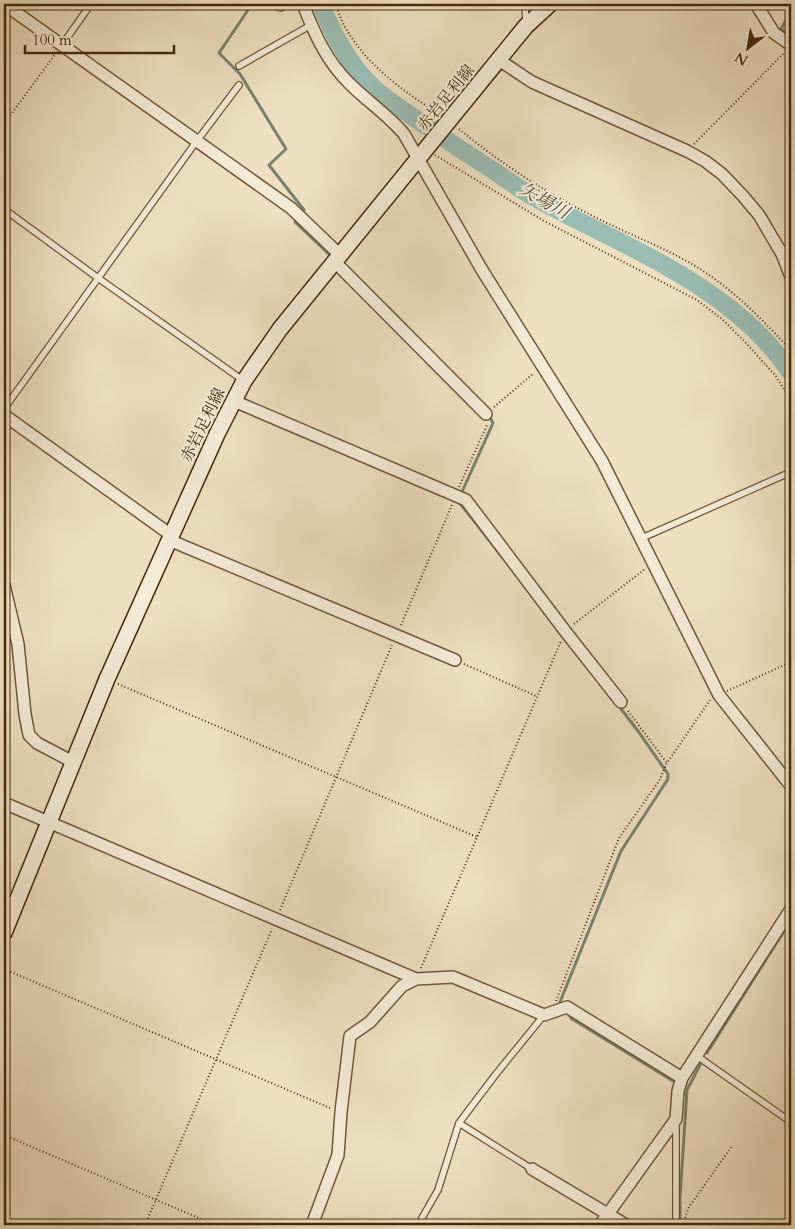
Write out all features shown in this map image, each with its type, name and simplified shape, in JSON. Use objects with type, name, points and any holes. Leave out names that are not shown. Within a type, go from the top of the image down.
[{"type":"main road","name":"赤岩足利線","points":[[4,933],[107,679],[170,538],[244,381],[280,329],[418,160],[431,150],[448,122],[526,26],[550,4]]},
{"type":"street","points":[[4,4],[291,208],[486,414]]},
{"type":"street","points":[[303,4],[311,25],[339,72],[404,134],[482,270],[602,461],[719,695],[791,786]]},
{"type":"street","points":[[756,4],[774,33],[788,49]]},
{"type":"street","points":[[499,60],[532,82],[687,151],[705,161],[722,174],[758,215],[782,254],[791,277]]},
{"type":"street","points":[[234,401],[466,500],[621,702]]},
{"type":"street","points":[[4,415],[170,538],[455,660]]},
{"type":"street","points":[[4,585],[6,601],[18,644],[29,735],[37,743],[73,762]]},
{"type":"street","points":[[4,804],[416,980]]},
{"type":"street","points":[[600,1225],[676,1119],[678,1091],[682,1078],[791,909]]},
{"type":"street","points":[[312,1225],[338,1155],[340,1112],[350,1036],[370,1022],[402,986],[416,980],[453,977],[548,1014],[568,1007],[682,1078]]},
{"type":"street","points":[[532,1169],[626,1225]]},
{"type":"lane","points":[[62,45],[91,4]]},
{"type":"lane","points":[[268,4],[282,8],[288,4]]},
{"type":"lane","points":[[525,4],[526,26]]},
{"type":"lane","points":[[239,66],[311,25]]},
{"type":"lane","points":[[4,409],[239,85]]},
{"type":"lane","points":[[4,209],[244,381]]},
{"type":"lane","points":[[782,254],[791,244]]},
{"type":"lane","points":[[642,538],[791,472]]},
{"type":"lane","points":[[418,1225],[438,1190],[459,1123],[496,1074],[548,1014]]},
{"type":"lane","points":[[697,1056],[791,1122]]},
{"type":"lane","points":[[676,1119],[676,1225]]},
{"type":"lane","points":[[459,1123],[532,1169]]},
{"type":"path","points":[[335,4],[346,28],[378,70],[402,89],[483,149],[549,191],[588,214],[692,264],[729,290],[756,314],[791,351]]},
{"type":"path","points":[[4,124],[62,45]]},
{"type":"path","points":[[687,151],[788,49]]},
{"type":"path","points":[[431,150],[544,221],[697,300],[723,320],[745,342],[775,375],[791,400]]},
{"type":"path","points":[[145,1225],[488,421],[486,414],[542,366]]},
{"type":"path","points":[[416,980],[565,631],[654,562]]},
{"type":"path","points":[[455,660],[536,696]]},
{"type":"path","points":[[548,1014],[615,847],[659,781],[667,763],[712,698],[791,662]]},
{"type":"path","points":[[107,679],[477,837]]},
{"type":"path","points":[[621,702],[667,763]]},
{"type":"path","points":[[4,969],[340,1112]]},
{"type":"path","points":[[4,1134],[216,1225]]},
{"type":"path","points":[[685,1225],[685,1218],[690,1207],[732,1146]]},
{"type":"waterway","points":[[252,4],[219,53],[240,74],[286,149],[269,165],[304,210],[295,222],[332,257]]},
{"type":"waterway","name":"矢場川","points":[[321,4],[331,27],[350,61],[366,81],[381,94],[452,144],[530,195],[640,252],[707,292],[738,315],[766,342],[791,373]]},
{"type":"waterway","points":[[791,11],[781,29],[791,35]]},
{"type":"waterway","points":[[389,308],[407,327]]},
{"type":"waterway","points":[[461,494],[493,423],[489,416]]},
{"type":"waterway","points":[[459,500],[503,558]]},
{"type":"waterway","points":[[563,1006],[560,1002],[621,851],[668,779],[668,774],[618,705]]},
{"type":"waterway","points":[[707,1053],[791,920]]},
{"type":"waterway","points":[[566,1011],[572,1019],[678,1084]]},
{"type":"waterway","points":[[680,1225],[687,1090],[701,1063]]}]
